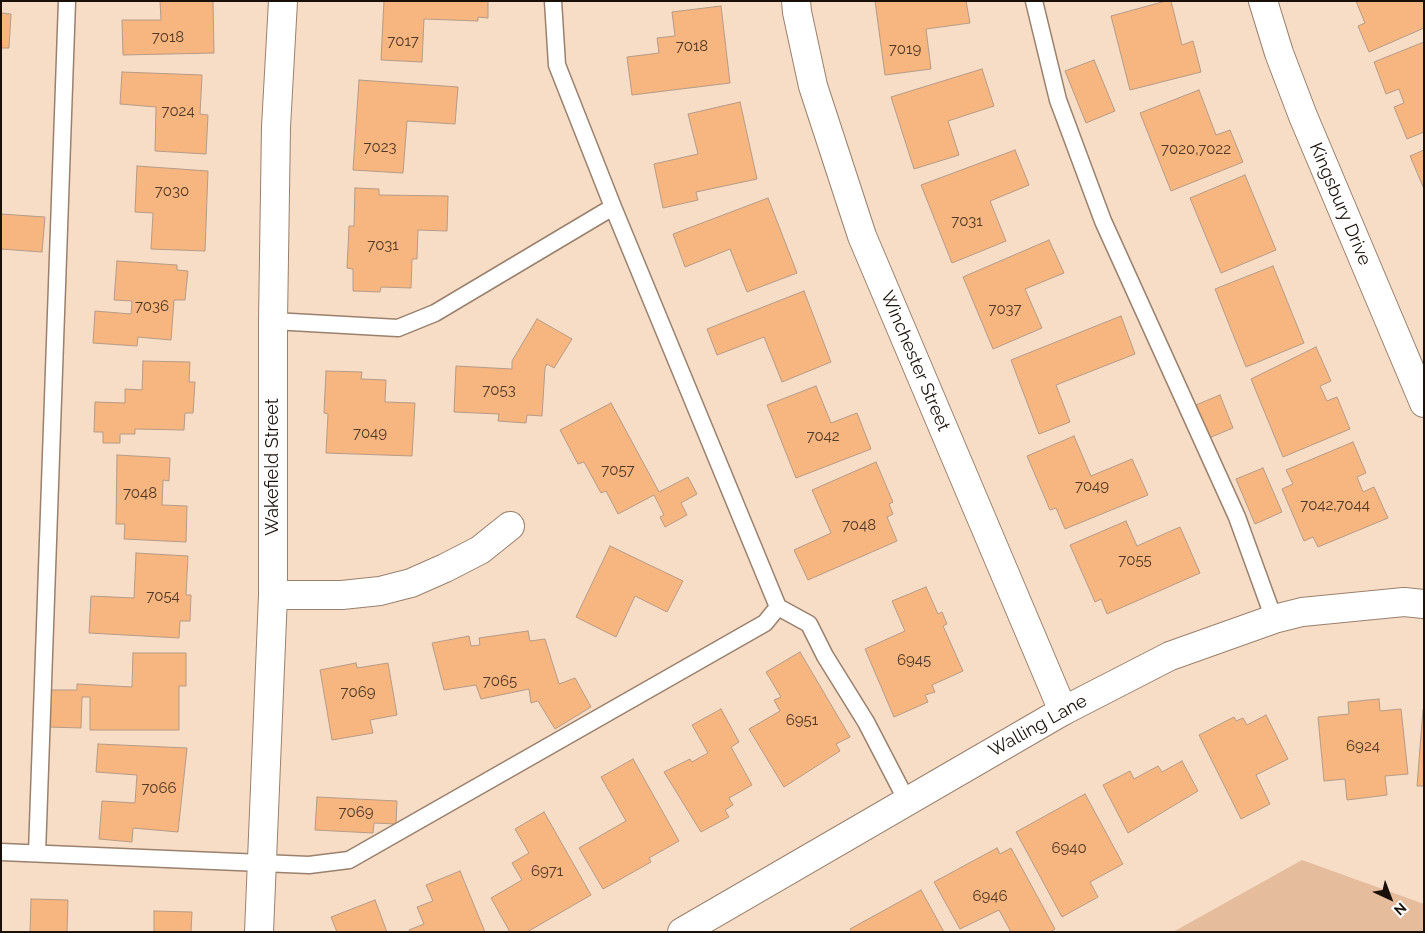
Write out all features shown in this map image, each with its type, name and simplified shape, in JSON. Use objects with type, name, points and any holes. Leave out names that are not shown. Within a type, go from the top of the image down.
[{"type":"street","name":"Wakefield Street","points":[[259,932],[273,595],[272,321],[276,127],[283,1]]},
{"type":"street","name":"Winchester Street","points":[[796,1],[813,86],[862,236],[1063,711]]},
{"type":"street","name":"Kingsbury Drive","points":[[1263,1],[1279,53],[1303,116],[1424,403]]},
{"type":"street","points":[[273,595],[342,595],[380,591],[411,583],[480,550],[510,526]]},
{"type":"street","name":"Walling Lane","points":[[682,932],[1063,711],[1170,656],[1274,619],[1302,612],[1404,602],[1424,604]]},
{"type":"lane","points":[[37,854],[67,1]]},
{"type":"lane","points":[[553,1],[557,64],[613,207],[778,607],[809,624],[825,656],[866,722],[906,801]]},
{"type":"lane","points":[[1034,1],[1058,100],[1103,220],[1237,517],[1274,619]]},
{"type":"lane","points":[[272,321],[398,328],[434,312],[613,207]]},
{"type":"lane","points":[[1,852],[308,865],[349,860],[765,623],[778,607]]},
{"type":"shaded area","points":[[1302,860],[1424,904],[1424,932],[1173,932]]},
{"type":"building","points":[[160,1],[213,1],[214,53],[123,55],[122,20],[161,20]]},
{"type":"building","points":[[384,1],[488,1],[488,18],[478,17],[478,21],[424,19],[422,62],[381,60]]},
{"type":"building","points":[[875,1],[966,1],[970,23],[926,29],[931,69],[885,75]]},
{"type":"building","points":[[1171,1],[1182,45],[1193,41],[1201,72],[1130,90],[1111,16]]},
{"type":"building","points":[[1356,1],[1424,1],[1424,28],[1369,52],[1358,26],[1365,23]]},
{"type":"building","points":[[721,6],[730,83],[632,95],[627,57],[659,53],[657,38],[675,36],[672,12]]},
{"type":"building","points":[[1,13],[11,14],[9,48],[1,48]]},
{"type":"building","points":[[1424,42],[1424,132],[1407,139],[1394,107],[1404,103],[1399,89],[1386,94],[1374,62]]},
{"type":"building","points":[[1094,60],[1115,111],[1086,123],[1065,71]]},
{"type":"building","points":[[982,69],[994,106],[948,121],[959,155],[914,169],[891,97]]},
{"type":"building","points":[[122,72],[202,75],[200,114],[208,115],[206,154],[155,151],[156,107],[120,104]]},
{"type":"building","points":[[359,80],[458,87],[455,124],[407,121],[403,173],[353,170]]},
{"type":"building","points":[[1199,90],[1216,135],[1230,130],[1243,162],[1171,191],[1140,113]]},
{"type":"building","points":[[740,102],[757,179],[696,192],[698,200],[663,208],[654,164],[698,154],[688,114]]},
{"type":"building","points":[[1015,150],[1029,185],[990,201],[1006,241],[952,263],[921,185]]},
{"type":"building","points":[[1424,150],[1424,189],[1410,156]]},
{"type":"building","points":[[137,166],[208,171],[205,251],[151,249],[153,213],[135,212]]},
{"type":"building","points":[[1245,175],[1276,250],[1221,273],[1190,198]]},
{"type":"building","points":[[355,188],[379,189],[379,195],[448,196],[447,231],[418,230],[417,259],[412,259],[411,288],[381,287],[380,292],[353,291],[353,269],[347,268],[349,226],[354,226]]},
{"type":"building","points":[[768,198],[797,273],[747,292],[730,249],[685,267],[673,234]]},
{"type":"building","points":[[1,214],[45,217],[42,252],[1,249]]},
{"type":"building","points":[[1049,240],[1064,273],[1025,289],[1042,328],[993,349],[963,277]]},
{"type":"building","points":[[117,261],[177,265],[177,270],[188,271],[185,300],[174,300],[171,340],[138,337],[137,346],[93,343],[95,311],[131,314],[132,301],[114,300]]},
{"type":"building","points":[[1273,266],[1304,343],[1246,367],[1215,289]]},
{"type":"building","points":[[804,291],[831,362],[782,382],[764,337],[717,355],[707,329]]},
{"type":"building","points":[[1121,316],[1135,354],[1056,385],[1070,422],[1039,434],[1011,360]]},
{"type":"building","points":[[537,319],[572,339],[554,368],[547,364],[545,368],[542,416],[527,415],[526,423],[498,421],[499,414],[454,412],[456,366],[512,369],[512,361]]},
{"type":"building","points":[[1316,347],[1331,381],[1320,386],[1327,401],[1337,397],[1350,429],[1283,457],[1251,379]]},
{"type":"building","points":[[143,361],[190,362],[189,382],[195,382],[193,413],[185,413],[184,430],[135,429],[135,434],[120,434],[120,443],[103,443],[103,432],[94,432],[95,402],[125,403],[125,389],[142,390]]},
{"type":"building","points":[[326,371],[362,372],[361,379],[386,380],[385,402],[415,403],[412,456],[326,453],[328,414],[324,413]]},
{"type":"building","points":[[816,386],[831,423],[857,413],[871,449],[796,478],[767,405]]},
{"type":"building","points":[[1220,395],[1233,428],[1209,438],[1196,405]]},
{"type":"building","points":[[611,403],[659,492],[688,477],[697,494],[681,503],[687,515],[665,527],[660,517],[664,515],[654,495],[618,514],[606,491],[601,493],[584,462],[578,464],[560,430]]},
{"type":"building","points":[[1074,436],[1091,476],[1132,459],[1148,495],[1065,529],[1056,508],[1050,510],[1027,456]]},
{"type":"building","points":[[1353,442],[1366,473],[1357,477],[1363,492],[1374,487],[1388,518],[1318,547],[1313,537],[1304,541],[1282,489],[1293,484],[1286,470]]},
{"type":"building","points":[[117,455],[170,458],[169,481],[163,480],[162,505],[187,506],[186,542],[124,539],[125,524],[116,524]]},
{"type":"building","points":[[876,462],[893,502],[889,504],[893,514],[887,517],[897,541],[808,580],[794,550],[831,533],[812,490]]},
{"type":"building","points":[[1263,468],[1282,512],[1255,524],[1236,479]]},
{"type":"building","points":[[1126,521],[1137,546],[1180,527],[1200,573],[1107,614],[1101,599],[1095,602],[1070,545]]},
{"type":"building","points":[[610,546],[683,581],[667,612],[635,596],[616,637],[576,617]]},
{"type":"building","points":[[136,553],[188,556],[186,595],[191,595],[190,621],[180,621],[179,638],[89,633],[91,596],[134,598]]},
{"type":"building","points":[[926,587],[938,614],[942,612],[947,624],[943,626],[963,671],[932,685],[935,692],[925,695],[928,702],[894,717],[865,649],[905,631],[892,601]]},
{"type":"building","points":[[528,631],[530,641],[545,639],[559,684],[575,678],[591,707],[555,729],[538,701],[531,703],[529,689],[481,699],[476,685],[444,690],[432,643],[469,636],[471,646],[480,645],[479,638]]},
{"type":"building","points":[[800,652],[850,737],[836,744],[840,751],[784,787],[749,729],[780,711],[774,700],[781,697],[766,672]]},
{"type":"building","points":[[133,653],[186,653],[186,686],[179,686],[179,730],[90,730],[90,697],[82,697],[81,728],[48,727],[48,690],[77,690],[77,684],[132,687]]},
{"type":"building","points":[[356,663],[357,668],[388,663],[397,715],[370,720],[373,733],[332,740],[320,670]]},
{"type":"building","points":[[1379,699],[1380,711],[1401,709],[1408,774],[1385,776],[1387,795],[1347,800],[1345,779],[1324,781],[1318,717],[1349,714],[1348,702]]},
{"type":"building","points":[[721,709],[739,742],[731,747],[752,785],[729,798],[733,805],[725,810],[729,817],[701,832],[664,772],[690,759],[692,762],[708,753],[692,725]]},
{"type":"building","points":[[1423,710],[1424,786],[1417,786]]},
{"type":"building","points":[[1266,715],[1288,759],[1256,775],[1270,804],[1241,819],[1199,735],[1234,717],[1236,721],[1243,718],[1247,725]]},
{"type":"building","points":[[98,744],[187,748],[178,832],[133,828],[132,842],[99,839],[102,801],[135,803],[137,775],[96,772]]},
{"type":"building","points":[[633,759],[679,841],[649,858],[651,862],[603,889],[579,848],[626,821],[601,777]]},
{"type":"building","points":[[1182,761],[1198,791],[1128,833],[1103,785],[1130,771],[1134,779],[1158,766],[1162,772]]},
{"type":"building","points":[[1085,794],[1123,864],[1090,882],[1098,897],[1062,917],[1016,832]]},
{"type":"building","points":[[317,797],[397,801],[396,824],[374,823],[373,833],[315,830]]},
{"type":"building","points":[[544,812],[591,895],[527,932],[510,932],[491,898],[522,880],[512,863],[529,853],[515,829]]},
{"type":"building","points":[[997,848],[1000,854],[1011,848],[1055,929],[1050,932],[1011,932],[999,910],[960,929],[934,882]]},
{"type":"building","points":[[460,871],[485,932],[410,932],[409,930],[424,924],[417,907],[433,901],[426,885]]},
{"type":"building","points":[[921,890],[944,932],[852,932],[850,929]]},
{"type":"building","points":[[31,899],[68,900],[67,932],[30,932]]},
{"type":"building","points":[[375,900],[387,932],[337,932],[331,917]]},
{"type":"building","points":[[154,911],[192,912],[191,932],[154,932]]}]
